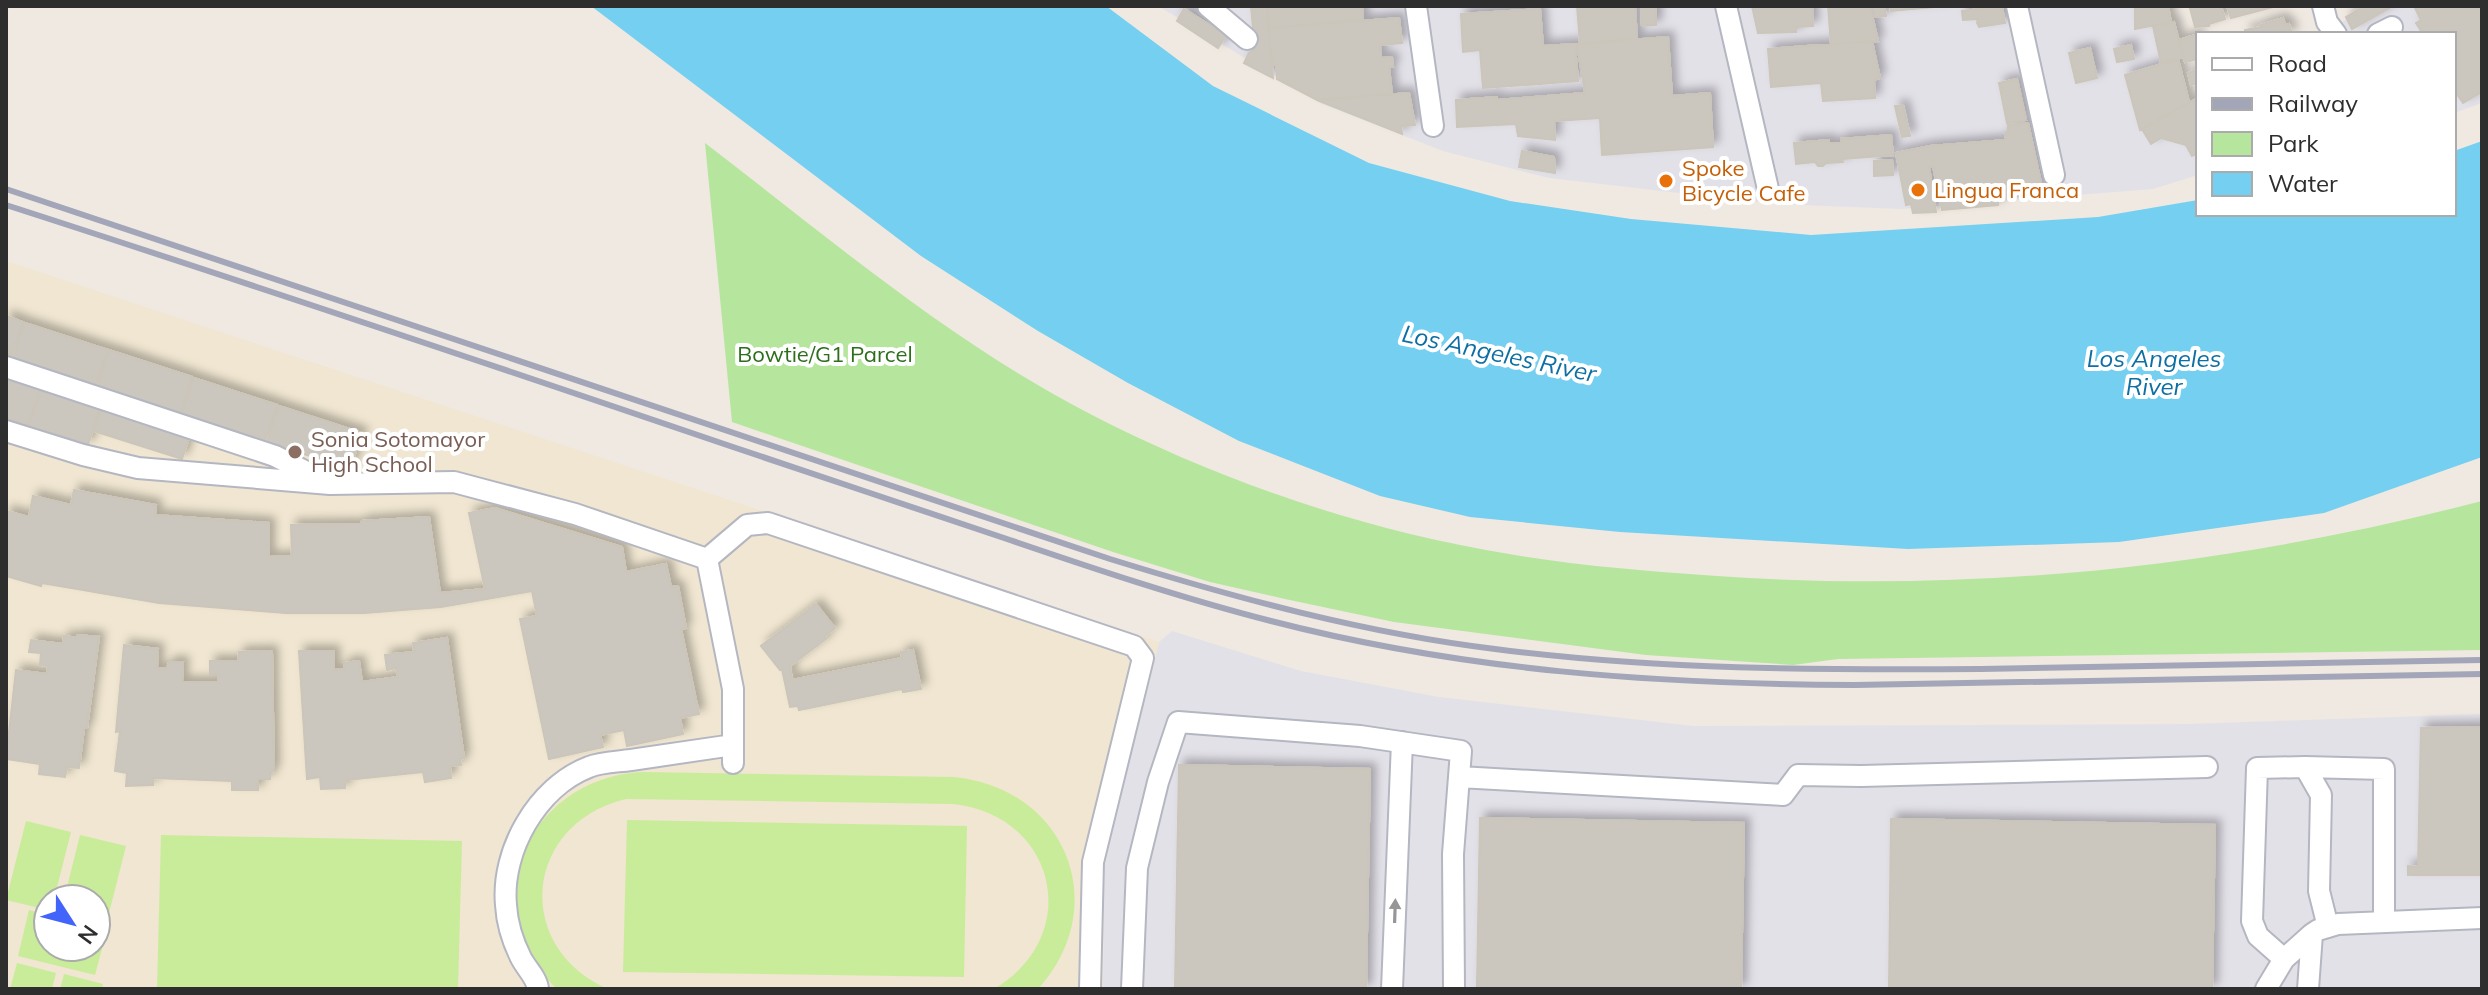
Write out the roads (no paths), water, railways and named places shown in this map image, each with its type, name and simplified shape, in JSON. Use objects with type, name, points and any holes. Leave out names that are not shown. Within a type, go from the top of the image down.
[{"type":"street","points":[[1208,6],[1247,39]]},
{"type":"street","points":[[1416,6],[1433,126]]},
{"type":"street","points":[[1726,6],[1768,189]]},
{"type":"street","points":[[2017,6],[2054,175]]},
{"type":"street","points":[[6,367],[275,456],[330,484]]},
{"type":"street","points":[[6,431],[138,468],[330,484],[454,482],[575,514],[707,559]]},
{"type":"street","points":[[707,559],[747,525],[768,523],[1134,646],[1143,658],[1093,862],[1090,989]]},
{"type":"street","points":[[538,989],[538,983],[514,944],[506,892],[515,848],[531,815],[545,797],[568,778],[590,766],[733,754],[733,689],[707,559]]},
{"type":"street","points":[[1132,989],[1137,868],[1158,782],[1178,722],[1360,736],[1461,751],[1453,854],[1454,989]]},
{"type":"street","points":[[1392,989],[1402,742]]},
{"type":"street","points":[[1459,777],[1783,795],[1798,775],[2207,767]]},
{"type":"street","points":[[2305,767],[2321,795],[2320,931],[2308,989]]},
{"type":"street","points":[[2284,959],[2258,936],[2252,921],[2257,768],[2384,769],[2384,921]]},
{"type":"street","points":[[2266,989],[2284,959],[2320,931],[2384,921],[2482,918]]},
{"type":"water","name":"Los Angeles River","points":[[591,6],[1106,6],[1213,86],[1369,163],[1510,201],[1631,219],[1811,235],[2098,217],[2196,200],[2196,216],[2456,216],[2456,150],[2482,141],[2482,457],[2324,513],[2119,542],[1908,549],[1620,532],[1470,517],[1380,496],[1239,441],[1128,383],[1038,331],[921,256]]},
{"type":"railway","points":[[6,189],[1110,559],[1253,600],[1397,634],[1556,656],[1738,667],[1981,669],[2482,660]]},
{"type":"railway","points":[[6,205],[1137,582],[1271,621],[1416,652],[1561,671],[1781,684],[2482,674]]},
{"type":"place","name":"Spoke Bicycle Cafe","points":[[1666,181]]},
{"type":"place","name":"Lingua Franca","points":[[1918,190]]},
{"type":"place","name":"Sonia Sotomayor High School","points":[[295,452]]},
{"type":"park label","name":"Bowtie/G1 Parcel","points":[[825,354]]}]
